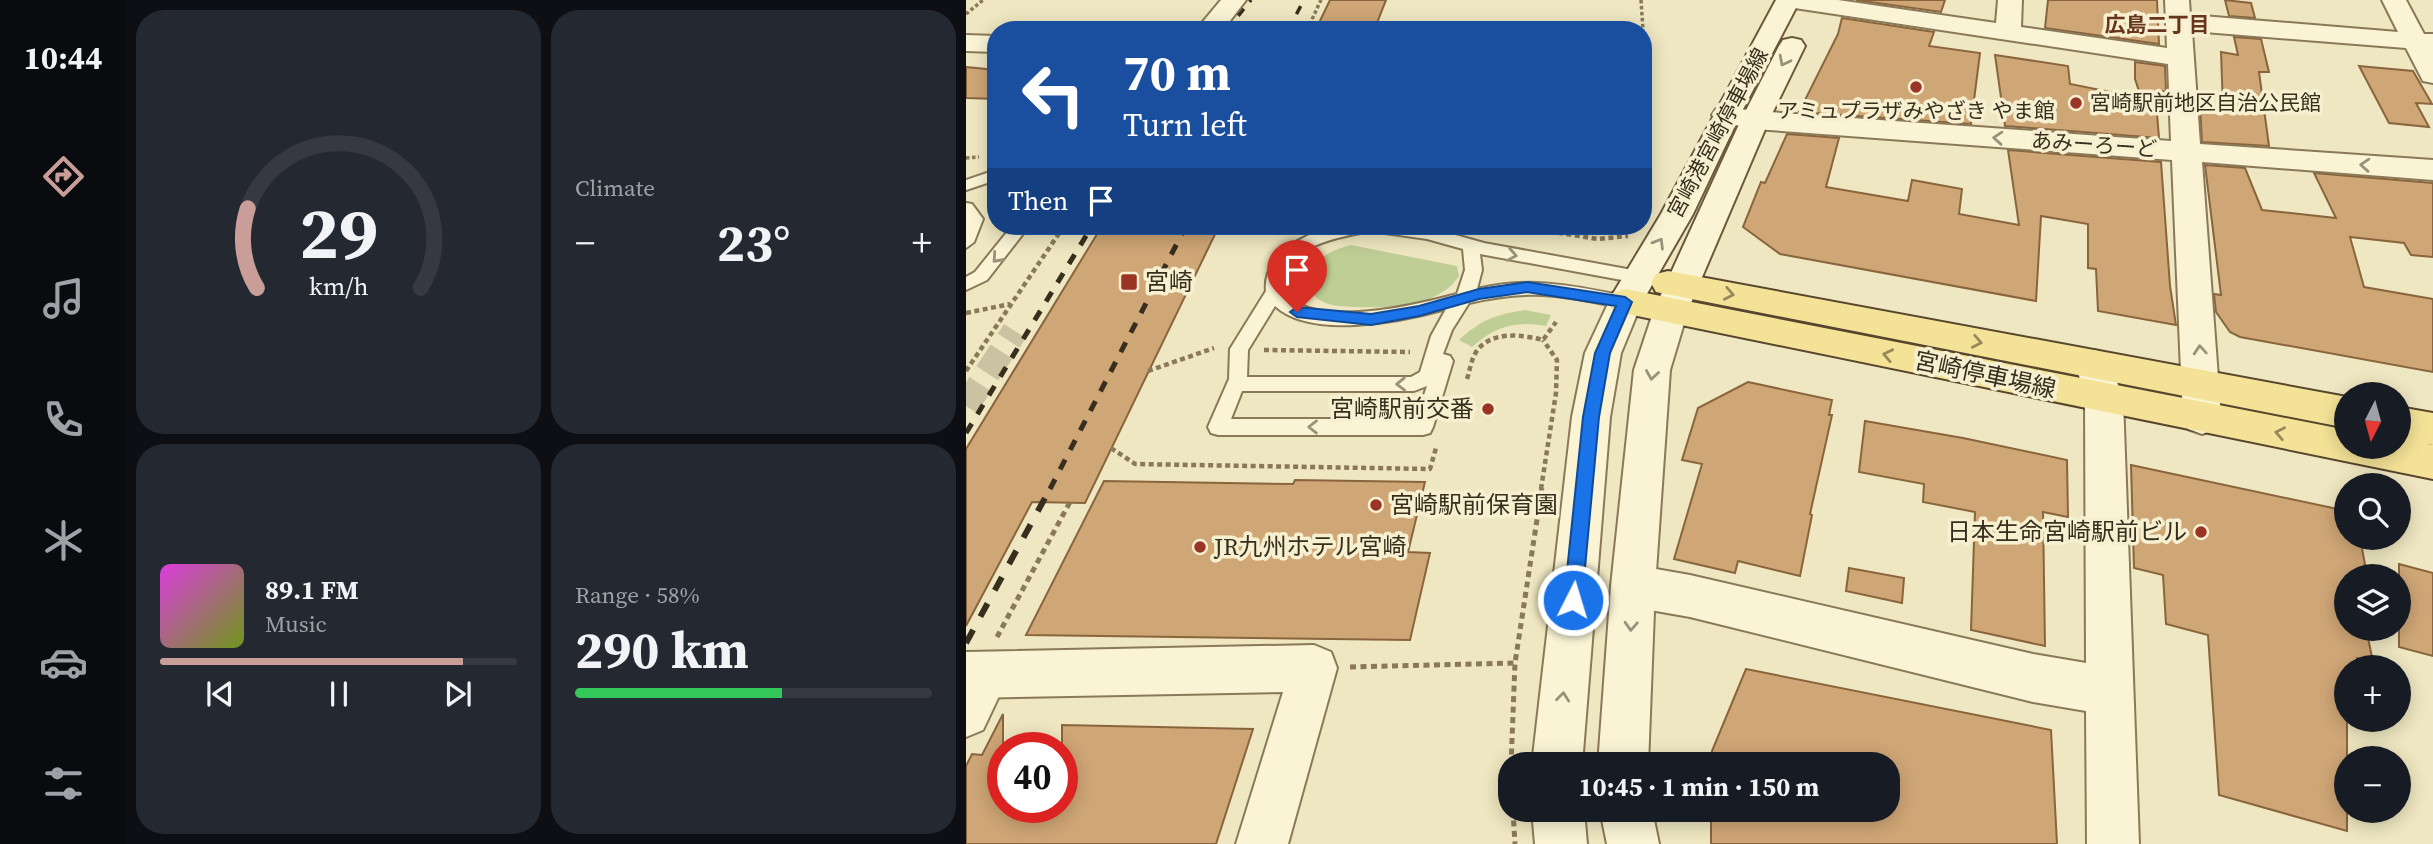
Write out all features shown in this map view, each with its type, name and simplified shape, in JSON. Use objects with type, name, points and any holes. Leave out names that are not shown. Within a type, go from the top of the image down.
[{"type":"main road","name":"宮崎停車場線","points":[[1631,290],[2202,402],[2334,442]]},
{"type":"main road","name":"宮崎停車場線","points":[[2202,402],[2334,412]]},
{"type":"main road","points":[[2412,425],[2433,429]]},
{"type":"main road","name":"宮崎停車場線","points":[[2412,458],[2433,462]]},
{"type":"street","points":[[1216,21],[1234,0]]},
{"type":"street","points":[[2008,32],[2010,0]]},
{"type":"street","points":[[2394,0],[2424,42],[2433,75]]},
{"type":"street","points":[[1801,1],[2181,58]]},
{"type":"street","name":"宮崎港宮崎停車場線","points":[[1558,752],[1591,417],[1602,353],[1631,290],[1676,215],[1726,115],[1801,1]]},
{"type":"street","name":"宮崎港宮崎停車場線","points":[[1624,752],[1633,586],[1651,370],[1676,298],[1755,120],[1801,1]]},
{"type":"street","points":[[2202,402],[2178,11],[2424,42]]},
{"type":"street","points":[[966,43],[987,44]]},
{"type":"street","name":"あみーろーど","points":[[1726,115],[1755,120],[2433,170]]},
{"type":"street","points":[[2099,382],[2113,844]]},
{"type":"street","points":[[1633,586],[1690,596],[2033,678],[2110,691]]},
{"type":"street","points":[[974,684],[1314,668],[1262,844]]},
{"type":"street","points":[[1559,822],[1561,844]]},
{"type":"street","points":[[1628,822],[1633,844]]},
{"type":"lane","points":[[966,185],[987,178]]},
{"type":"lane","points":[[966,208],[975,219],[966,242]]},
{"type":"lane","points":[[966,284],[981,276],[1014,235]]},
{"type":"lane","points":[[1320,235],[1300,246],[1283,262],[1274,280],[1274,293],[1239,349],[1238,379],[1218,427],[1423,427],[1447,323],[1466,298],[1474,277],[1475,263],[1470,245]]},
{"type":"lane","points":[[1444,235],[1470,245],[1631,290]]},
{"type":"lane","points":[[1274,293],[1283,304],[1297,312],[1371,319],[1419,311],[1490,292],[1527,287],[1631,290]]},
{"type":"lane","points":[[1238,379],[1242,384],[1252,386],[1414,384],[1428,376],[1467,314],[1490,292]]},
{"type":"path","points":[[966,14],[983,0]]},
{"type":"path","points":[[1311,21],[1321,0]]},
{"type":"path","points":[[1641,0],[1642,21]]},
{"type":"path","points":[[966,371],[1057,235]]},
{"type":"path","points":[[1573,235],[1598,239],[1624,239],[1630,235]]},
{"type":"path","points":[[966,313],[1011,303]]},
{"type":"path","points":[[1543,340],[1556,322]]},
{"type":"path","points":[[1149,371],[1215,348],[1441,353],[1478,349],[1490,341],[1508,335],[1543,340],[1557,360],[1556,393],[1515,663],[1512,752]]},
{"type":"path","points":[[1459,387],[1466,381],[1478,349]]},
{"type":"path","points":[[1111,448],[1135,464],[1430,469],[1437,443]]},
{"type":"path","points":[[974,684],[1070,502]]},
{"type":"path","points":[[1314,668],[1515,663]]},
{"type":"path","points":[[1514,822],[1516,844]]},
{"type":"green space","points":[[1351,245],[1457,266],[1459,276],[1450,287],[1439,294],[1412,304],[1355,307],[1322,302],[1306,282],[1310,274],[1323,257]]},
{"type":"green space","points":[[1525,310],[1551,315],[1546,326],[1525,324],[1506,327],[1489,334],[1472,347],[1459,340],[1489,319]]},
{"type":"building","points":[[1330,0],[1386,0],[1378,21],[1320,21]]},
{"type":"building","points":[[1856,0],[1945,0],[1941,12]]},
{"type":"building","points":[[2048,0],[2157,0],[2159,44],[2045,28]]},
{"type":"building","points":[[2225,0],[2251,3],[2255,18],[2229,16]]},
{"type":"building","name":"アミュプラザみやざき やま館","points":[[1842,18],[1934,32],[1929,46],[1980,53],[1971,124],[1799,112],[1838,34]]},
{"type":"building","points":[[2234,37],[2261,39],[2269,72],[2259,72],[2269,146],[2202,142],[2200,106],[2223,108],[2221,52],[2238,55]]},
{"type":"building","points":[[1995,55],[2068,66],[2070,84],[2156,101],[2159,138],[2005,126]]},
{"type":"building","points":[[2135,62],[2165,66],[2166,91],[2140,94],[2135,79]]},
{"type":"building","points":[[2359,66],[2413,71],[2432,104],[2416,103],[2429,127],[2389,123]]},
{"type":"building","points":[[966,67],[987,69],[987,99],[966,98]]},
{"type":"building","points":[[1787,134],[1839,138],[1826,187],[1908,201],[1912,180],[1962,189],[1959,214],[2019,225],[2008,150],[2161,162],[2170,286],[2176,325],[2098,311],[2096,269],[2088,268],[2088,224],[2041,216],[2036,301],[1780,254],[1743,227],[1761,182],[1765,183]]},
{"type":"building","points":[[2205,165],[2245,168],[2262,210],[2336,218],[2314,173],[2433,183],[2433,257],[2411,255],[2404,243],[2350,237],[2364,287],[2433,299],[2433,372],[2240,337],[2230,332],[2216,312],[2214,294],[2221,295]]},
{"type":"building","points":[[1097,235],[1215,235],[1085,503],[1032,502],[966,626],[966,449]]},
{"type":"building","points":[[1748,382],[1832,400],[1829,415],[1832,415],[1810,514],[1812,515],[1800,576],[1738,561],[1735,573],[1674,559],[1702,464],[1682,460],[1698,408]]},
{"type":"building","points":[[1865,421],[2067,460],[2068,517],[2043,512],[2045,646],[1971,630],[1975,512],[1923,502],[1924,484],[1859,472]]},
{"type":"building","points":[[2131,465],[2334,508],[2334,550],[2362,550],[2365,564],[2334,564],[2334,641],[2369,641],[2372,655],[2334,655],[2334,732],[2347,732],[2347,746],[2334,746],[2334,823],[2347,823],[2347,831],[2219,795],[2208,635],[2166,624],[2163,575],[2134,568]]},
{"type":"building","points":[[1295,480],[1425,482],[1408,552],[1430,553],[1410,640],[1026,635],[1104,481],[1293,484]]},
{"type":"building","points":[[2411,567],[2433,573],[2433,656],[2399,647],[2399,641],[2411,641]]},
{"type":"building","points":[[1849,568],[1904,578],[1902,603],[1846,591]]},
{"type":"building","points":[[1746,669],[2051,730],[2057,844],[1711,844],[1711,822],[1900,822],[1900,752],[1712,751]]},
{"type":"building","points":[[1003,714],[1003,732],[994,732]]},
{"type":"building","points":[[1062,725],[1253,729],[1216,844],[966,844],[966,766],[972,754],[982,755],[987,745],[987,823],[1078,823],[1078,732],[1062,732]]},
{"type":"tunnel","points":[[966,406],[1015,331]]},
{"type":"railway","points":[[1234,21],[1251,0]]},
{"type":"railway","points":[[1293,21],[1304,0]]},
{"type":"railway","points":[[966,433],[1087,235]]},
{"type":"railway","points":[[1050,489],[1181,235]]},
{"type":"railway","points":[[966,643],[1051,487]]},
{"type":"place","name":"アミュプラザみやざき やま館","points":[[1916,87]]},
{"type":"place","name":"宮崎駅前地区自治公民館","points":[[2076,103]]},
{"type":"place","name":"宮崎","points":[[1129,282]]},
{"type":"place","name":"宮崎駅前交番","points":[[1488,409]]},
{"type":"place","name":"宮崎駅前保育園","points":[[1376,505]]},
{"type":"place","name":"日本生命宮崎駅前ビル","points":[[2201,532]]},
{"type":"place","name":"JR九州ホテル宮崎","points":[[1200,547]]},
{"type":"district","name":"広島二丁目","points":[[2157,25]]},
{"type":"route","points":[[1297,312],[1371,319],[1419,311],[1479,294],[1527,287],[1625,302],[1602,353],[1591,417],[1573,600]]}]
